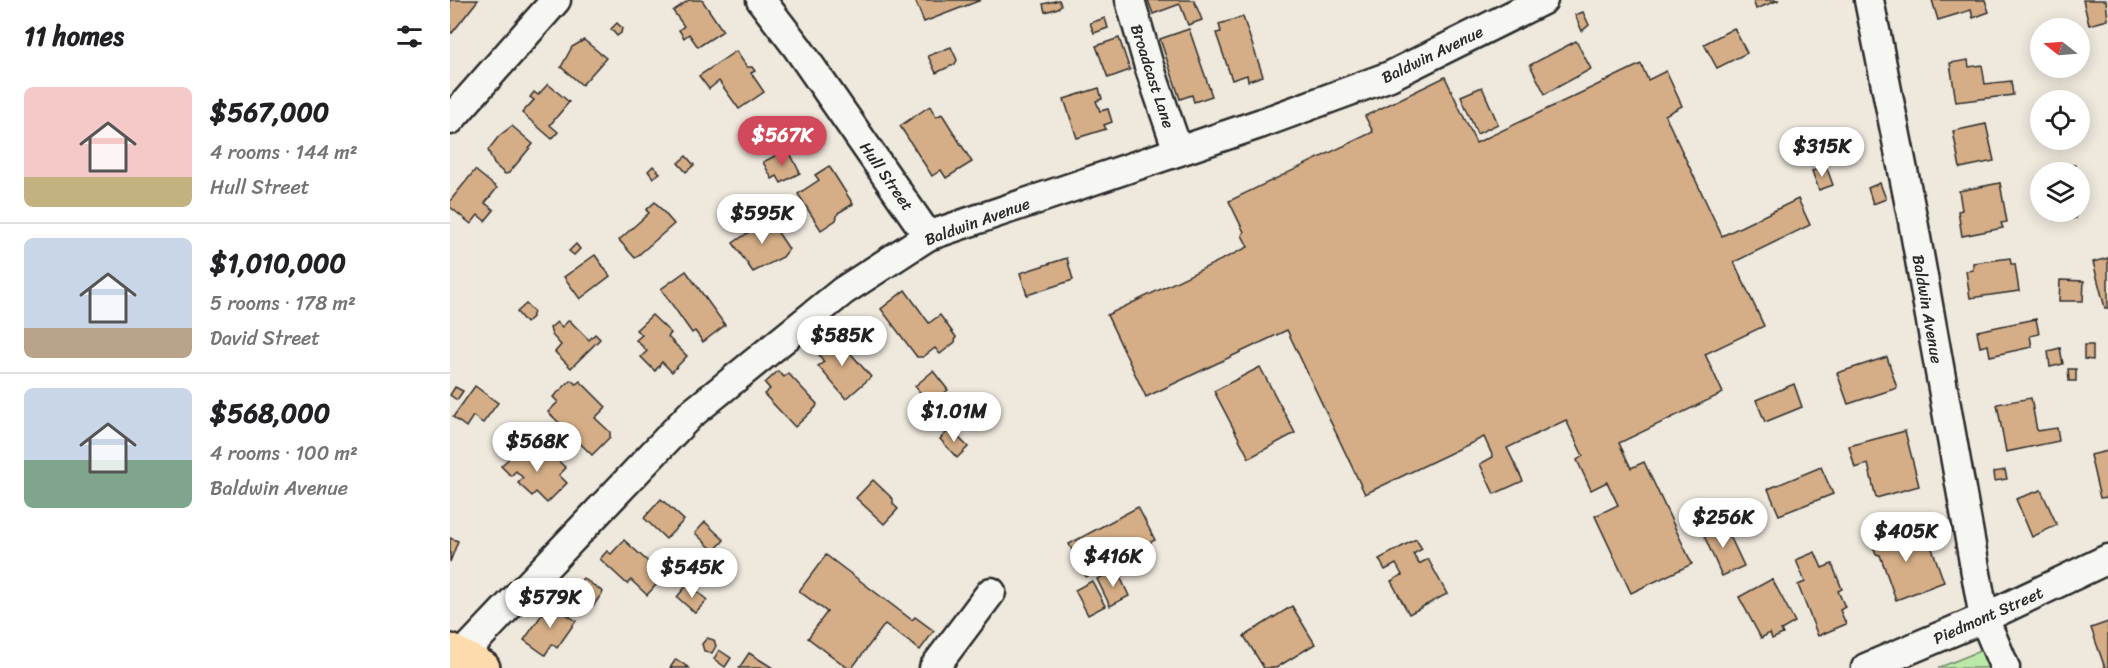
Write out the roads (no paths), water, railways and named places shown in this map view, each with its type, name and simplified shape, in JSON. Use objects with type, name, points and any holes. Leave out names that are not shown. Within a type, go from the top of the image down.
[{"type":"street","points":[[450,120],[556,0]]},
{"type":"street","name":"Hull Street","points":[[761,0],[797,47],[928,236]]},
{"type":"street","name":"Broadcast Lane","points":[[1130,0],[1148,63],[1178,151]]},
{"type":"street","name":"Baldwin Avenue","points":[[465,658],[690,416],[843,291],[928,236],[1262,123],[1390,76],[1543,0]]},
{"type":"street","name":"Baldwin Avenue","points":[[1869,0],[1913,221],[1984,618],[2005,668]]},
{"type":"street","name":"Piedmont Street","points":[[1866,668],[1984,618],[2108,559]]},
{"type":"street","points":[[934,668],[991,592]]}]
